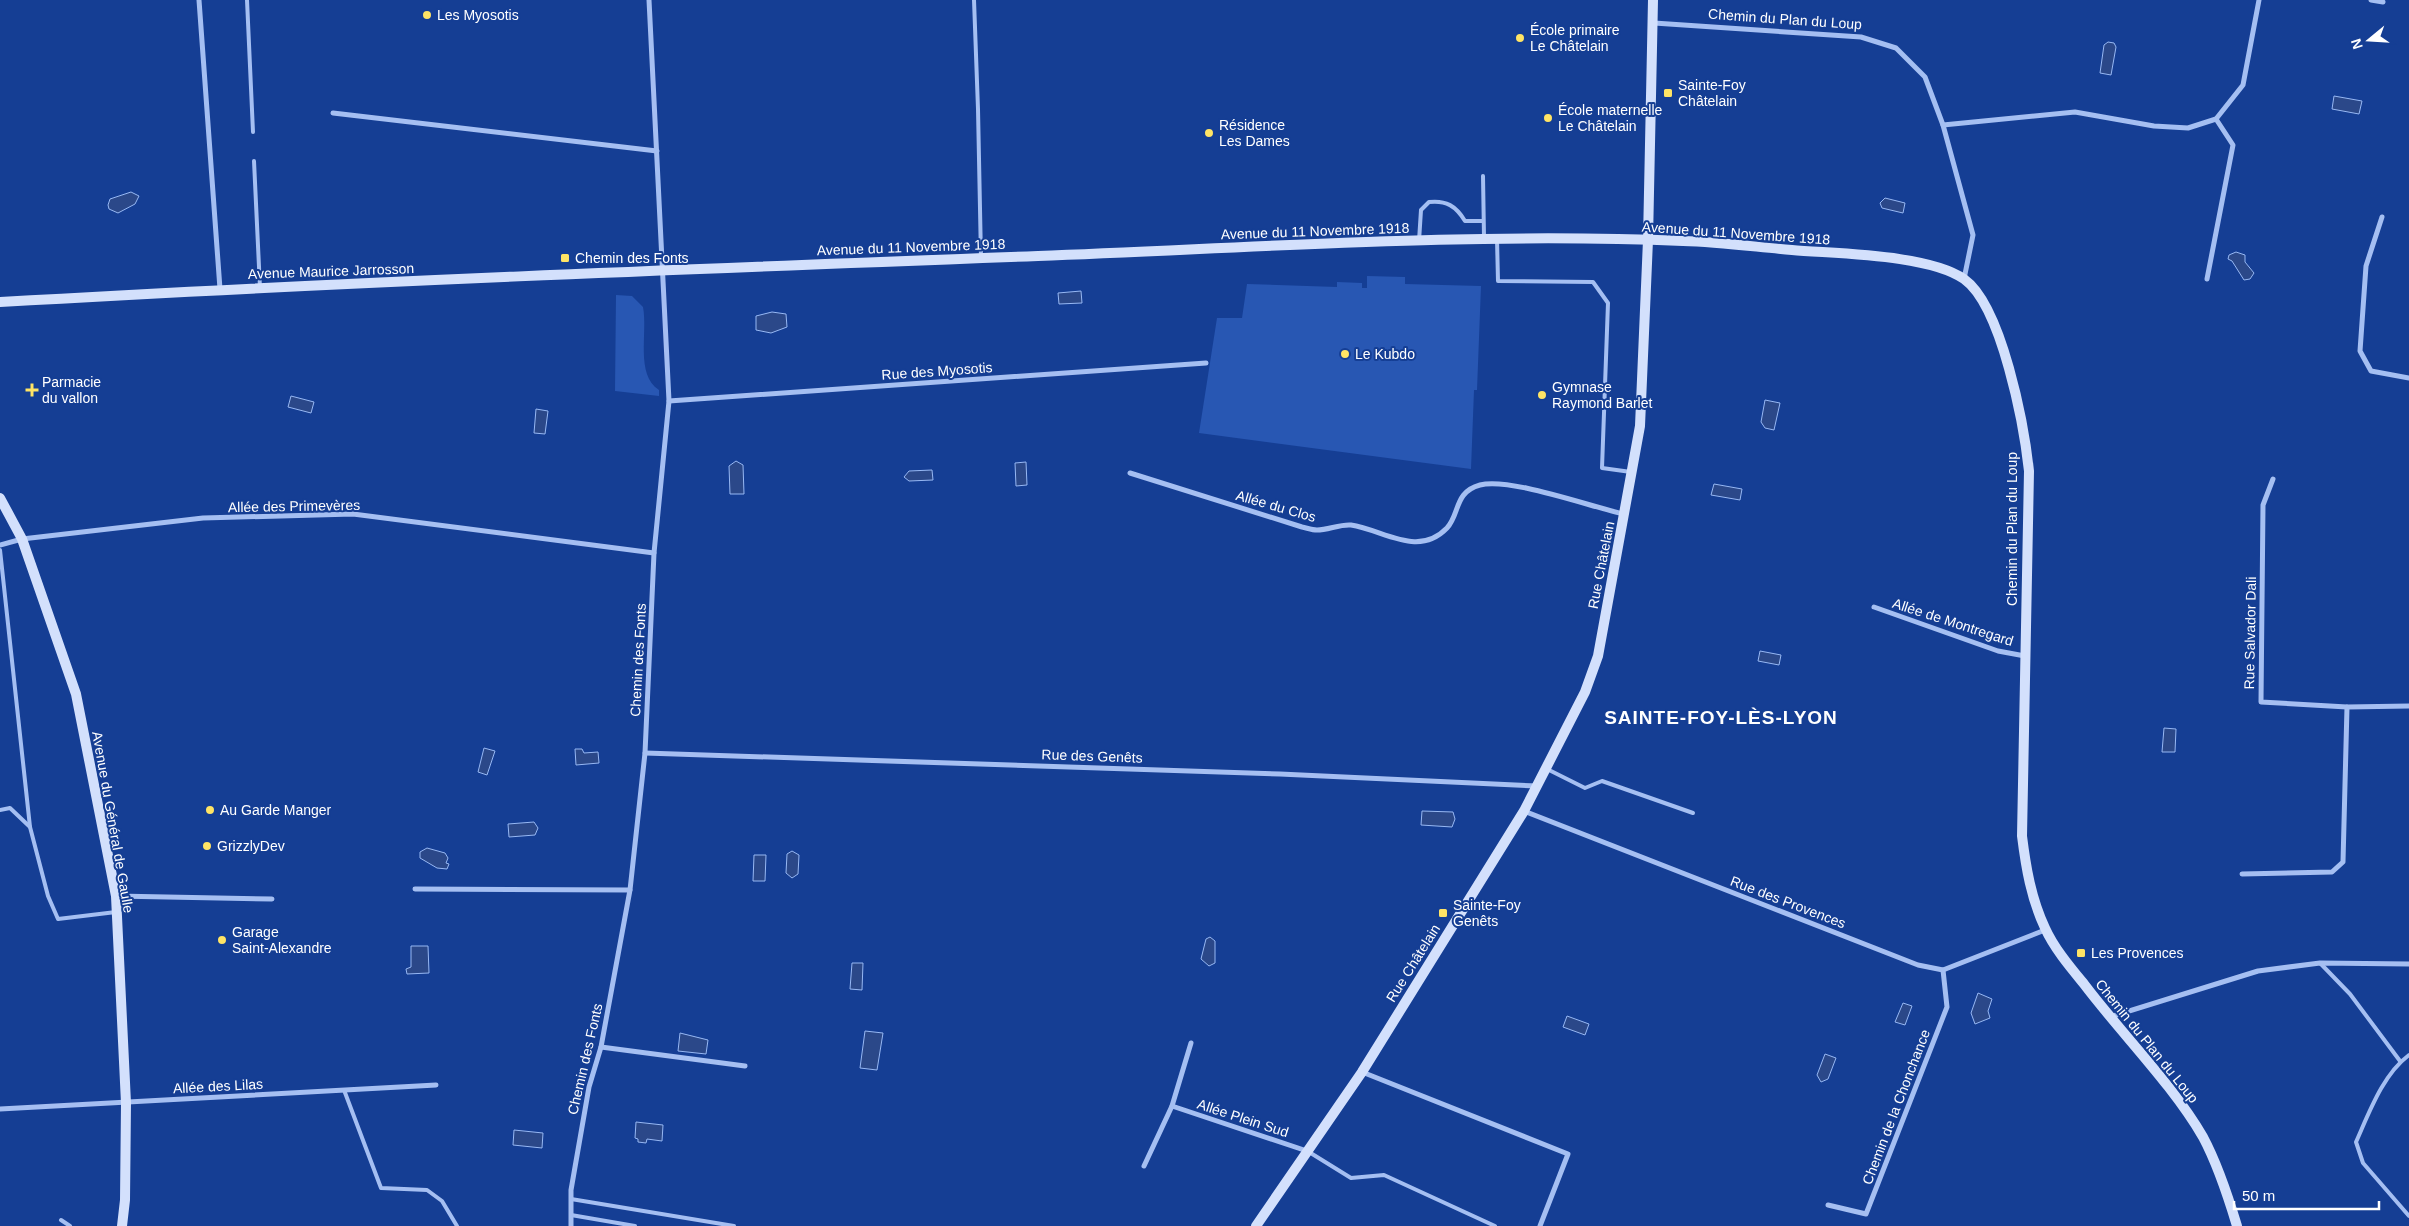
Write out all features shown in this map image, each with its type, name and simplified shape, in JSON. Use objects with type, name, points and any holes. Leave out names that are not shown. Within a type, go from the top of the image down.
[{"type":"street","points":[[199,0],[220,289]]},
{"type":"street","name":"Chemin des Fonts","points":[[571,1226],[571,1199],[588,1087],[601,1047],[630,890],[645,753],[654,554],[668,401],[664,270],[649,0]]},
{"type":"street","name":"Rue Châtelain","points":[[1256,1226],[1362,1072],[1524,811],[1585,692],[1598,656],[1640,426],[1648,240],[1653,0]]},
{"type":"street","points":[[1943,125],[2075,112],[2154,126],[2188,128],[2216,119],[2243,85],[2259,0]]},
{"type":"street","points":[[2371,0],[2383,2]]},
{"type":"street","name":"Chemin du Plan du Loup","points":[[1654,23],[1861,37],[1896,48],[1925,78],[1943,125],[1973,236],[1964,279],[1984,298],[1995,323],[2026,440],[2029,471],[2022,836],[2026,870],[2034,901],[2046,930],[2068,965],[2179,1102],[2203,1137],[2220,1172],[2237,1226]]},
{"type":"street","points":[[333,113],[657,151]]},
{"type":"street","points":[[2207,279],[2233,144],[2216,119]]},
{"type":"street","points":[[2382,217],[2366,266],[2360,351],[2371,371],[2409,378]]},
{"type":"street","name":"Avenue du 11 Novembre 1918","points":[[664,270],[1418,241],[1484,239],[1648,240],[1688,241],[1895,260],[1944,269],[1964,279]]},
{"type":"street","name":"Avenue Maurice Jarrosson","points":[[0,302],[220,289],[664,270]]},
{"type":"street","name":"Rue des Myosotis","points":[[668,401],[1206,363]]},
{"type":"street","name":"Allée du Clos","points":[[1130,473],[1302,527],[1317,530],[1350,525],[1419,543],[1439,535],[1449,526],[1461,497],[1480,485],[1513,484],[1625,514]]},
{"type":"street","name":"Rue Salvador Dali","points":[[2273,479],[2263,505],[2261,702],[2347,706],[2409,706]]},
{"type":"street","name":"Avenue du Général de Gaulle","points":[[0,498],[22,539],[76,694],[116,896],[126,1103],[122,1226]]},
{"type":"street","name":"Allée des Primevères","points":[[0,545],[22,539],[203,518],[353,514],[654,554]]},
{"type":"street","name":"Allée de Montregard","points":[[1874,607],[1998,652],[2025,656]]},
{"type":"street","points":[[2242,874],[2332,872],[2343,862],[2347,706]]},
{"type":"street","name":"Rue des Genêts","points":[[645,753],[1280,774],[1537,786]]},
{"type":"street","name":"Rue des Provences","points":[[1524,811],[1918,965],[1943,970]]},
{"type":"street","points":[[415,889],[630,890]]},
{"type":"street","points":[[116,896],[272,899]]},
{"type":"street","points":[[1943,970],[2046,930]]},
{"type":"street","points":[[2110,1018],[2258,972],[2320,963],[2409,964]]},
{"type":"street","name":"Chemin de la Chonchance","points":[[1828,1205],[1866,1214],[1947,1008],[1943,970]]},
{"type":"street","points":[[1144,1166],[1172,1106],[1192,1043]]},
{"type":"street","points":[[601,1047],[746,1066]]},
{"type":"street","points":[[1362,1072],[1568,1154],[1540,1226]]},
{"type":"street","name":"Allée des Lilas","points":[[0,1109],[436,1085]]},
{"type":"street","name":"Allée Plein Sud","points":[[1172,1106],[1307,1151]]},
{"type":"lane","points":[[246,0],[253,132]]},
{"type":"lane","points":[[974,0],[981,258]]},
{"type":"lane","points":[[254,160],[260,288]]},
{"type":"lane","points":[[1483,176],[1484,239]]},
{"type":"lane","points":[[1418,241],[1421,210],[1429,202],[1442,201],[1451,205],[1465,221],[1484,220]]},
{"type":"lane","points":[[1497,240],[1498,281],[1593,282],[1608,303],[1602,468],[1631,472]]},
{"type":"lane","points":[[0,550],[30,827],[48,896],[58,919],[116,912]]},
{"type":"lane","points":[[1546,769],[1585,788],[1602,781],[1693,813]]},
{"type":"lane","points":[[0,810],[10,808],[30,827]]},
{"type":"lane","points":[[2320,963],[2350,994],[2400,1062]]},
{"type":"lane","points":[[2409,1055],[2400,1062],[2375,1101],[2356,1142],[2362,1163],[2409,1216]]},
{"type":"lane","points":[[344,1090],[381,1188],[427,1190],[442,1201],[457,1226]]},
{"type":"lane","points":[[1307,1151],[1350,1178],[1384,1175],[1495,1226]]},
{"type":"lane","points":[[571,1199],[734,1226]]},
{"type":"lane","points":[[571,1215],[635,1226]]},
{"type":"lane","points":[[61,1220],[70,1226]]},
{"type":"shaded area","points":[[2108,42],[2114,43],[2116,47],[2111,75],[2100,73],[2104,45]]},
{"type":"shaded area","points":[[2334,96],[2362,101],[2359,114],[2332,109]]},
{"type":"shaded area","points":[[131,192],[139,196],[135,204],[118,213],[109,209],[110,199]]},
{"type":"shaded area","points":[[1885,198],[1905,203],[1903,213],[1882,208],[1880,203]]},
{"type":"shaded area","points":[[2236,252],[2245,255],[2245,262],[2254,273],[2250,279],[2244,280],[2232,261],[2228,259],[2229,255]]},
{"type":"shaded area","name":"Le Kubdo","points":[[1367,276],[1405,277],[1405,284],[1481,286],[1477,390],[1474,390],[1471,469],[1199,433],[1217,318],[1242,318],[1247,284],[1337,287],[1337,282],[1362,283],[1362,288],[1367,288]]},
{"type":"shaded area","points":[[1081,291],[1082,303],[1059,304],[1058,293]]},
{"type":"shaded area","points":[[616,295],[632,296],[643,307],[645,364],[647,374],[659,390],[659,396],[615,391]]},
{"type":"shaded area","points":[[772,312],[786,314],[787,327],[771,333],[756,330],[756,316]]},
{"type":"shaded area","points":[[291,396],[314,402],[311,413],[288,407]]},
{"type":"shaded area","points":[[1765,400],[1780,403],[1774,430],[1765,428],[1761,422]]},
{"type":"shaded area","points":[[536,409],[548,411],[545,434],[534,433]]},
{"type":"shaded area","points":[[736,461],[743,465],[744,494],[730,494],[729,466]]},
{"type":"shaded area","points":[[1026,462],[1027,485],[1016,486],[1015,463]]},
{"type":"shaded area","points":[[932,470],[933,480],[909,481],[904,477],[909,471]]},
{"type":"shaded area","points":[[1714,484],[1742,489],[1740,500],[1711,495]]},
{"type":"shaded area","points":[[1760,651],[1781,655],[1779,665],[1758,661]]},
{"type":"shaded area","points":[[2164,728],[2176,729],[2175,752],[2162,752]]},
{"type":"shaded area","points":[[484,748],[495,751],[487,775],[478,772]]},
{"type":"shaded area","points":[[575,749],[582,749],[584,753],[598,752],[599,763],[576,765]]},
{"type":"shaded area","points":[[1422,811],[1453,812],[1455,819],[1452,827],[1421,825]]},
{"type":"shaded area","points":[[534,822],[538,828],[535,835],[509,837],[508,824]]},
{"type":"shaded area","points":[[427,848],[445,853],[448,858],[446,863],[449,864],[447,869],[437,868],[420,858],[420,852]]},
{"type":"shaded area","points":[[792,851],[799,855],[798,874],[792,878],[786,873],[787,854]]},
{"type":"shaded area","points":[[754,855],[766,855],[765,881],[753,881]]},
{"type":"shaded area","points":[[1210,937],[1215,941],[1215,963],[1209,966],[1201,959],[1206,939]]},
{"type":"shaded area","points":[[411,946],[428,946],[429,973],[407,974],[406,969],[411,967]]},
{"type":"shaded area","points":[[852,963],[863,963],[862,990],[850,989]]},
{"type":"shaded area","points":[[1978,993],[1992,999],[1988,1011],[1990,1018],[1975,1024],[1971,1013]]},
{"type":"shaded area","points":[[1903,1003],[1912,1006],[1905,1025],[1895,1022]]},
{"type":"shaded area","points":[[1567,1016],[1589,1024],[1585,1035],[1563,1027]]},
{"type":"shaded area","points":[[865,1031],[883,1033],[877,1070],[860,1068]]},
{"type":"shaded area","points":[[680,1033],[708,1040],[706,1054],[678,1051]]},
{"type":"shaded area","points":[[1825,1054],[1836,1058],[1828,1079],[1821,1082],[1817,1075]]},
{"type":"shaded area","points":[[636,1122],[663,1125],[662,1141],[647,1139],[646,1143],[638,1142],[638,1139],[635,1138]]},
{"type":"shaded area","points":[[514,1130],[543,1133],[542,1148],[513,1145]]},
{"type":"place","name":"Les Myosotis","points":[[427,15]]},
{"type":"place","name":"École primaire Le Châtelain","points":[[1520,38]]},
{"type":"place","name":"Sainte-Foy Châtelain","points":[[1668,93]]},
{"type":"place","name":"École maternelle Le Châtelain","points":[[1548,118]]},
{"type":"place","name":"Résidence Les Dames","points":[[1209,133]]},
{"type":"place","name":"Chemin des Fonts","points":[[565,258]]},
{"type":"place","name":"Le Kubdo","points":[[1345,354]]},
{"type":"place","name":"Parmacie du vallon","points":[[32,390]]},
{"type":"place","name":"Gymnase Raymond Barlet","points":[[1542,395]]},
{"type":"place","name":"Au Garde Manger","points":[[210,810]]},
{"type":"place","name":"GrizzlyDev","points":[[207,846]]},
{"type":"place","name":"Sainte-Foy Genêts","points":[[1443,913]]},
{"type":"place","name":"Garage Saint-Alexandre","points":[[222,940]]},
{"type":"place","name":"Les Provences","points":[[2081,953]]},
{"type":"district","name":"SAINTE-FOY-LÈS-LYON","points":[[1721,717]]}]
